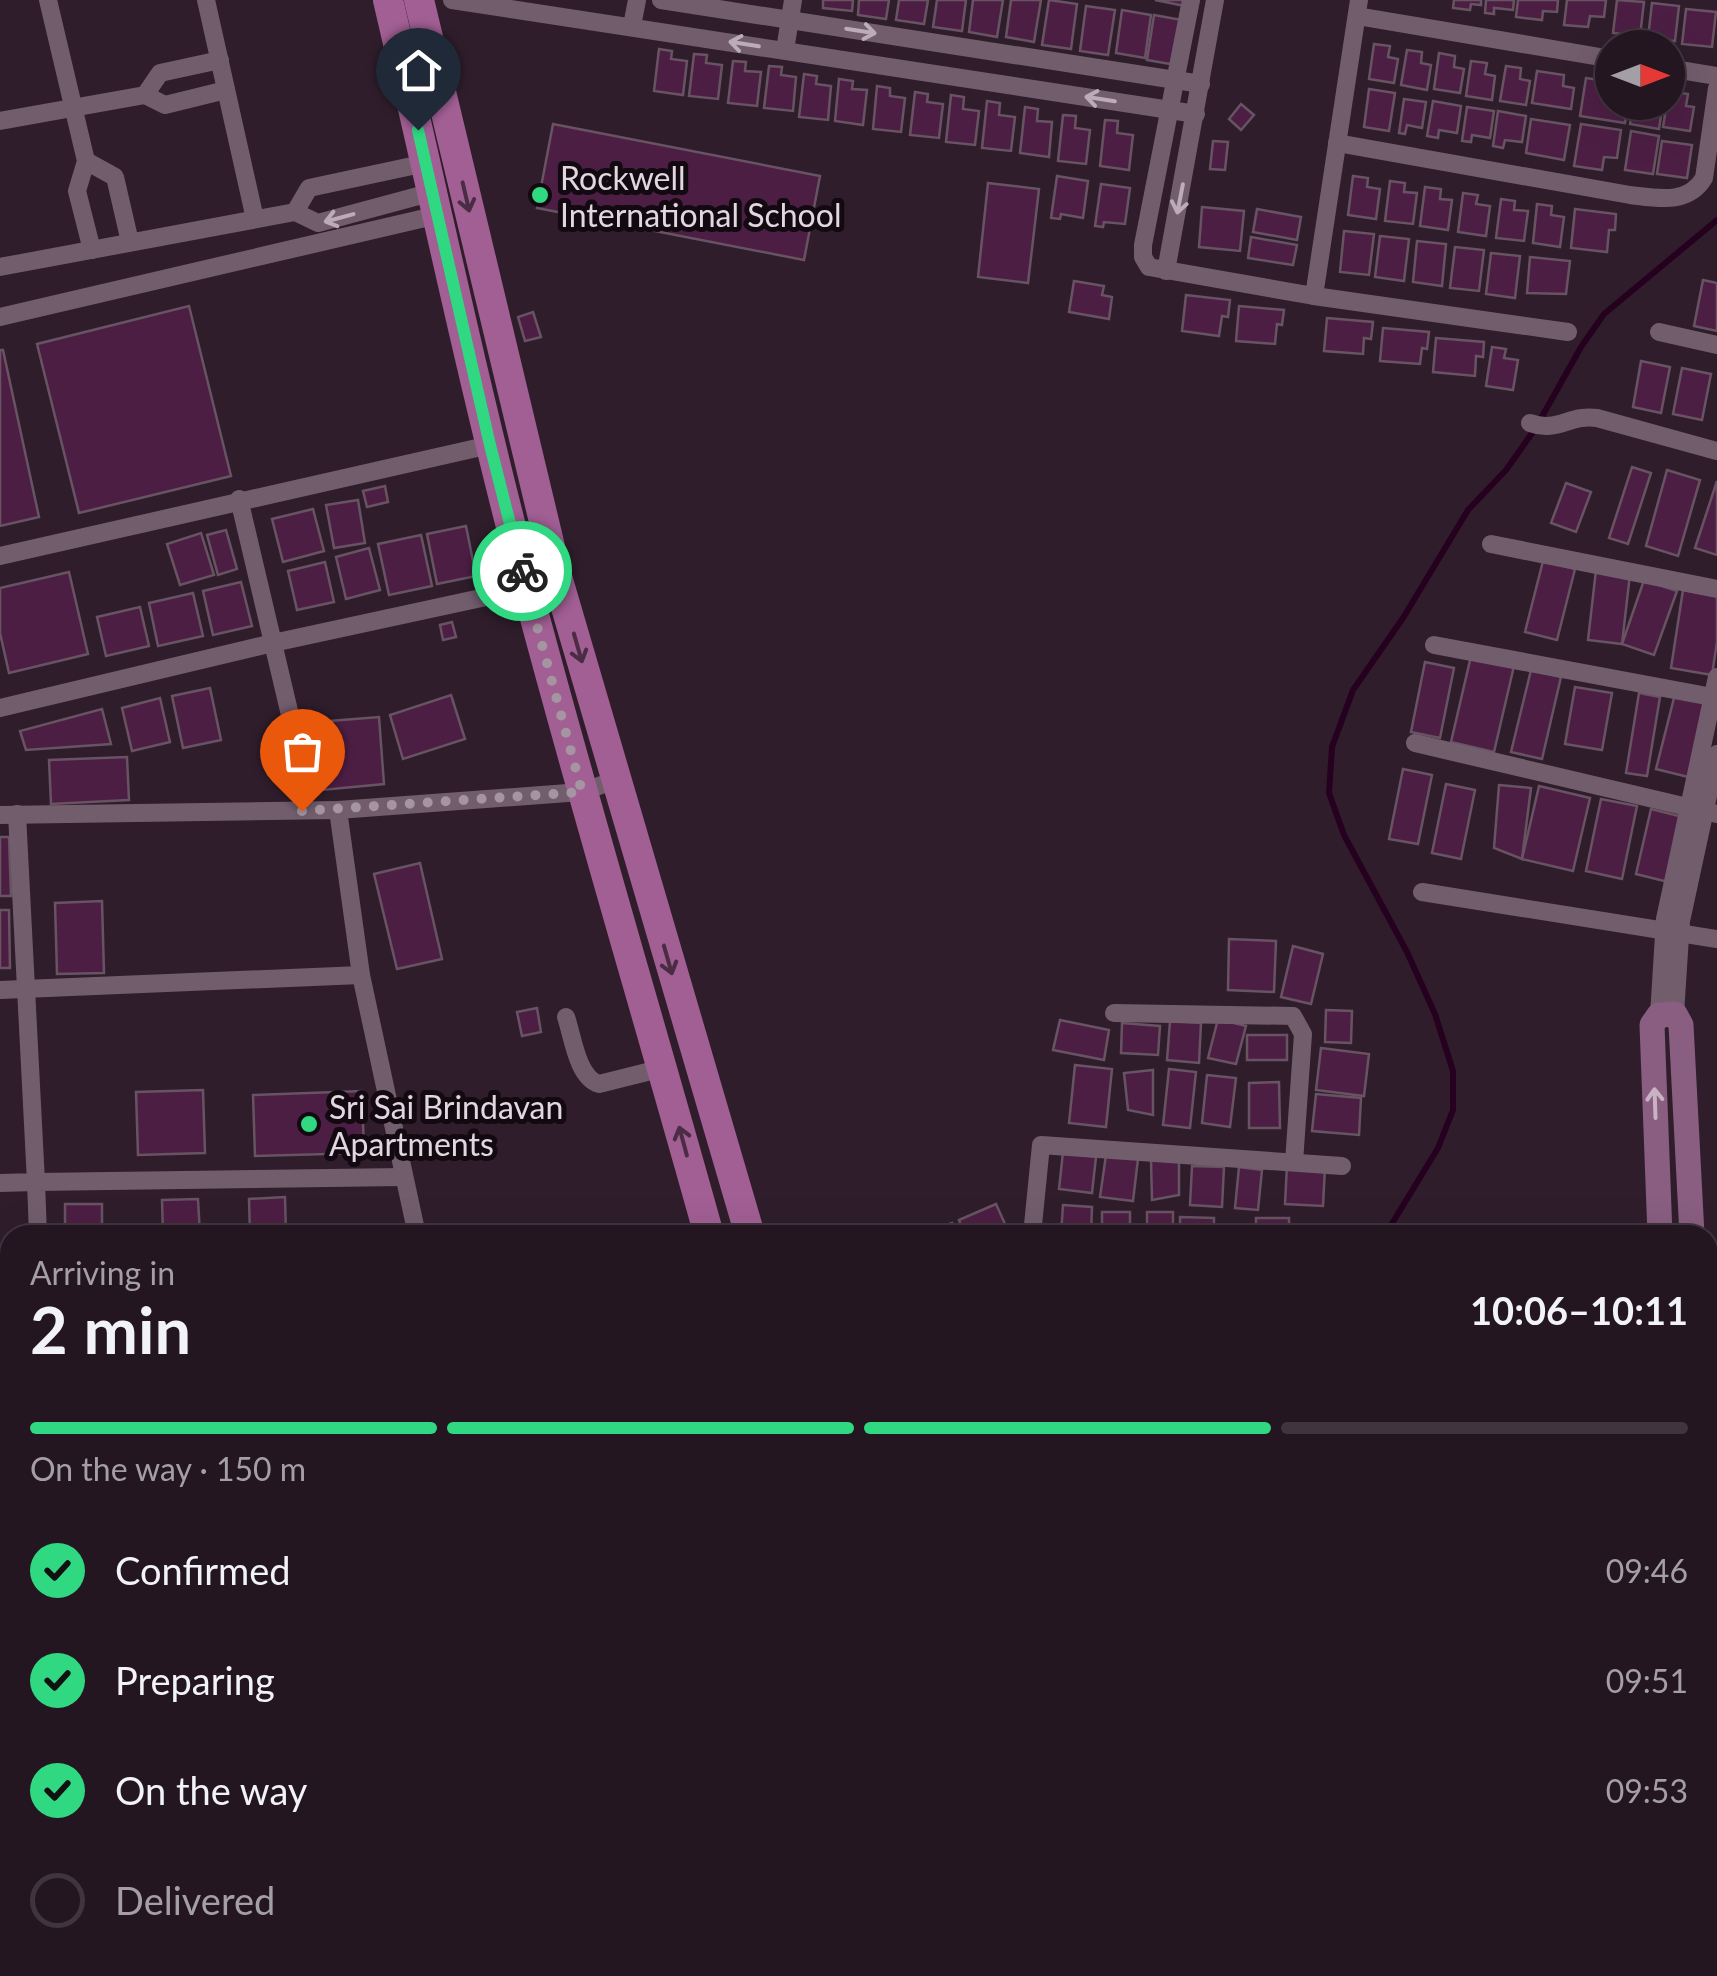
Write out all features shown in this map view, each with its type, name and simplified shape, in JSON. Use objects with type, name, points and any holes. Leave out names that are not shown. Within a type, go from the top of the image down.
[{"type":"main road","points":[[388,0],[490,445],[527,588],[706,1225]]},
{"type":"main road","points":[[419,0],[558,580],[747,1225]]},
{"type":"main road","points":[[672,1101],[706,1090]]},
{"type":"street","points":[[48,0],[86,161],[77,191],[92,250]]},
{"type":"street","points":[[206,0],[255,219]]},
{"type":"street","points":[[452,0],[1196,114]]},
{"type":"street","points":[[632,26],[637,0]]},
{"type":"street","points":[[661,0],[1201,84]]},
{"type":"street","points":[[785,50],[793,0]]},
{"type":"street","points":[[1191,0],[1142,245],[1142,257],[1149,267],[1314,296],[1568,332]]},
{"type":"street","points":[[1166,271],[1214,0]]},
{"type":"street","points":[[1314,296],[1358,8],[1595,56]]},
{"type":"street","points":[[146,95],[160,74],[220,60]]},
{"type":"street","points":[[1685,71],[1717,76]]},
{"type":"street","points":[[1337,144],[1630,195],[1684,196],[1696,191],[1704,178],[1717,88]]},
{"type":"street","points":[[0,121],[146,95],[164,105],[226,90]]},
{"type":"street","points":[[86,161],[116,177],[130,242]]},
{"type":"street","points":[[295,212],[309,188],[432,190]]},
{"type":"street","points":[[0,267],[295,212],[318,224],[432,190]]},
{"type":"street","points":[[0,317],[432,190]]},
{"type":"street","points":[[1658,332],[1717,345]]},
{"type":"street","points":[[1535,425],[1555,427],[1586,417],[1598,418],[1717,451]]},
{"type":"street","points":[[0,556],[490,445]]},
{"type":"street","points":[[240,499],[290,715]]},
{"type":"street","points":[[1491,544],[1717,589]]},
{"type":"street","points":[[0,708],[527,588]]},
{"type":"street","points":[[1434,645],[1714,698]]},
{"type":"street","points":[[1703,811],[1717,677]]},
{"type":"street","points":[[1415,743],[1703,811]]},
{"type":"street","points":[[1667,1014],[1671,932],[1717,754]]},
{"type":"street","points":[[38,1225],[26,989],[8,814],[338,810],[582,792],[616,780]]},
{"type":"street","points":[[338,810],[361,975],[415,1225]]},
{"type":"street","points":[[1422,892],[1717,939]]},
{"type":"street","points":[[0,990],[361,975]]},
{"type":"street","points":[[1114,1013],[1293,1016],[1303,1034],[1294,1162]]},
{"type":"street","points":[[1667,1014],[1681,1025],[1692,1225]]},
{"type":"street","points":[[1660,1225],[1652,1025],[1667,1014]]},
{"type":"street","points":[[566,1017],[590,1081],[598,1084],[663,1068]]},
{"type":"street","points":[[1033,1225],[1042,1145],[1342,1166]]},
{"type":"street","points":[[1658,1160],[1690,1158]]},
{"type":"street","points":[[0,1183],[403,1177]]},
{"type":"building","points":[[823,0],[853,0],[852,11],[823,8]]},
{"type":"building","points":[[859,0],[889,0],[886,19],[858,15]]},
{"type":"building","points":[[899,0],[928,0],[924,24],[896,20]]},
{"type":"building","points":[[937,0],[966,0],[962,31],[933,27]]},
{"type":"building","points":[[973,0],[1003,0],[997,37],[969,32]]},
{"type":"building","points":[[1011,0],[1041,0],[1034,42],[1006,37]]},
{"type":"building","points":[[1049,0],[1077,4],[1071,49],[1042,45]]},
{"type":"building","points":[[1155,0],[1186,0],[1185,6]]},
{"type":"building","points":[[1454,0],[1481,0],[1481,5],[1471,4],[1470,10],[1453,8]]},
{"type":"building","points":[[1486,0],[1514,0],[1513,10],[1494,8],[1494,14],[1485,13]]},
{"type":"building","points":[[1518,0],[1558,0],[1557,12],[1543,11],[1542,20],[1516,17]]},
{"type":"building","points":[[1567,0],[1606,0],[1604,17],[1590,16],[1588,27],[1564,25]]},
{"type":"building","points":[[1617,0],[1644,2],[1641,30],[1613,30]]},
{"type":"building","points":[[1652,3],[1679,6],[1676,30],[1649,30]]},
{"type":"building","points":[[1086,6],[1115,10],[1108,55],[1080,51]]},
{"type":"building","points":[[1686,9],[1716,12],[1712,47],[1685,44]]},
{"type":"building","points":[[1122,10],[1151,15],[1145,58],[1116,53]]},
{"type":"building","points":[[1154,15],[1182,20],[1176,65],[1147,60]]},
{"type":"building","points":[[1374,44],[1390,46],[1388,57],[1398,59],[1394,83],[1369,79]]},
{"type":"building","points":[[659,49],[672,51],[671,59],[687,61],[683,95],[654,91]]},
{"type":"building","points":[[1407,50],[1422,52],[1421,63],[1431,65],[1427,90],[1401,85]]},
{"type":"building","points":[[1439,53],[1455,56],[1454,67],[1464,69],[1460,93],[1434,89]]},
{"type":"building","points":[[694,54],[707,55],[706,63],[722,65],[718,99],[689,96]]},
{"type":"building","points":[[733,61],[746,62],[745,71],[761,72],[757,106],[728,103]]},
{"type":"building","points":[[1471,61],[1487,63],[1485,74],[1495,76],[1492,100],[1466,96]]},
{"type":"building","points":[[769,66],[782,67],[781,75],[796,77],[793,111],[764,108]]},
{"type":"building","points":[[1506,66],[1521,68],[1520,79],[1530,81],[1526,105],[1500,101]]},
{"type":"building","points":[[1537,71],[1564,75],[1563,86],[1574,88],[1571,109],[1532,103]]},
{"type":"building","points":[[804,74],[817,76],[816,84],[831,86],[828,120],[799,117]]},
{"type":"building","points":[[1586,78],[1595,79],[1595,118],[1580,116]]},
{"type":"building","points":[[839,79],[853,81],[852,89],[867,90],[863,125],[835,121]]},
{"type":"building","points":[[877,86],[890,88],[890,96],[905,98],[901,132],[873,129]]},
{"type":"building","points":[[1369,89],[1395,93],[1389,131],[1364,127]]},
{"type":"building","points":[[915,92],[928,94],[927,102],[943,104],[939,138],[910,135]]},
{"type":"building","points":[[1685,94],[1688,94],[1686,106],[1694,107],[1690,131],[1663,127],[1664,120],[1685,120]]},
{"type":"building","points":[[951,95],[964,97],[963,109],[979,111],[975,145],[946,142]]},
{"type":"building","points":[[1404,99],[1426,102],[1422,128],[1407,125],[1405,134],[1399,133]]},
{"type":"building","points":[[987,101],[1000,103],[999,115],[1015,117],[1011,151],[982,148]]},
{"type":"building","points":[[1433,101],[1461,106],[1457,133],[1439,130],[1438,138],[1427,136]]},
{"type":"building","points":[[1241,104],[1254,115],[1241,130],[1229,119]]},
{"type":"building","points":[[1025,107],[1038,109],[1037,121],[1052,122],[1049,157],[1020,153]]},
{"type":"building","points":[[1467,107],[1494,111],[1490,138],[1472,135],[1471,142],[1462,141]]},
{"type":"building","points":[[1498,111],[1526,116],[1522,142],[1505,140],[1503,148],[1493,146]]},
{"type":"building","points":[[1063,115],[1076,116],[1075,128],[1090,130],[1086,164],[1058,161]]},
{"type":"building","points":[[1531,119],[1570,125],[1564,160],[1526,153]]},
{"type":"building","points":[[1105,120],[1118,121],[1117,133],[1133,135],[1129,170],[1100,166]]},
{"type":"building","points":[[1631,120],[1660,120],[1659,129],[1630,124]]},
{"type":"building","name":"Rockwell International School","points":[[553,124],[820,176],[804,260],[537,208]]},
{"type":"building","points":[[1581,124],[1621,130],[1617,158],[1604,157],[1602,170],[1574,166]]},
{"type":"building","points":[[1631,131],[1659,136],[1653,174],[1625,170]]},
{"type":"building","points":[[1213,141],[1228,142],[1225,170],[1210,169]]},
{"type":"building","points":[[1662,141],[1692,145],[1687,178],[1657,174]]},
{"type":"building","points":[[1057,176],[1088,181],[1083,218],[1061,214],[1060,219],[1051,218]]},
{"type":"building","points":[[1353,176],[1368,178],[1367,187],[1380,189],[1376,219],[1348,215]]},
{"type":"building","points":[[1390,181],[1405,183],[1404,192],[1417,193],[1413,224],[1385,221]]},
{"type":"building","points":[[988,183],[1039,189],[1028,283],[978,277]]},
{"type":"building","points":[[1101,184],[1130,188],[1125,224],[1104,222],[1103,227],[1095,226]]},
{"type":"building","points":[[1425,187],[1441,189],[1440,199],[1452,200],[1448,230],[1420,226]]},
{"type":"building","points":[[1463,193],[1478,195],[1476,204],[1490,206],[1486,236],[1458,232]]},
{"type":"building","points":[[1501,199],[1515,201],[1514,210],[1528,211],[1524,241],[1496,238]]},
{"type":"building","points":[[1537,204],[1552,206],[1551,215],[1564,217],[1560,247],[1533,243]]},
{"type":"building","points":[[1202,207],[1244,211],[1240,251],[1199,247]]},
{"type":"building","points":[[1257,209],[1301,217],[1297,240],[1253,232]]},
{"type":"building","points":[[1575,209],[1616,214],[1615,230],[1609,230],[1607,252],[1571,248]]},
{"type":"building","points":[[1344,231],[1374,234],[1369,275],[1340,272]]},
{"type":"building","points":[[1380,236],[1409,239],[1404,281],[1375,277]]},
{"type":"building","points":[[1251,237],[1297,245],[1293,265],[1248,258]]},
{"type":"building","points":[[1417,241],[1446,244],[1442,286],[1413,282]]},
{"type":"building","points":[[1455,247],[1484,250],[1479,291],[1450,288]]},
{"type":"building","points":[[1491,253],[1520,256],[1515,298],[1486,294]]},
{"type":"building","points":[[1530,257],[1570,261],[1566,294],[1527,293]]},
{"type":"building","points":[[1703,280],[1717,283],[1717,331],[1694,326]]},
{"type":"building","points":[[1074,281],[1104,286],[1102,295],[1112,297],[1109,319],[1069,312]]},
{"type":"building","points":[[1186,295],[1230,300],[1228,317],[1222,316],[1219,336],[1182,331]]},
{"type":"building","points":[[189,306],[231,476],[79,513],[37,344]]},
{"type":"building","points":[[1239,306],[1284,310],[1282,325],[1277,324],[1275,344],[1236,341]]},
{"type":"building","points":[[533,312],[541,337],[525,341],[518,317]]},
{"type":"building","points":[[1327,318],[1373,322],[1371,339],[1364,338],[1363,354],[1324,351]]},
{"type":"building","points":[[1383,328],[1429,332],[1420,364],[1380,361]]},
{"type":"building","points":[[1436,338],[1484,342],[1483,357],[1476,356],[1475,376],[1433,372]]},
{"type":"building","points":[[1492,347],[1506,349],[1504,358],[1518,360],[1513,390],[1486,386]]},
{"type":"building","points":[[0,350],[39,517],[0,526]]},
{"type":"building","points":[[1641,361],[1670,367],[1661,413],[1633,407]]},
{"type":"building","points":[[1682,368],[1711,374],[1702,420],[1673,414]]},
{"type":"building","points":[[1632,467],[1651,473],[1628,544],[1609,538]]},
{"type":"building","points":[[1667,470],[1700,480],[1678,556],[1646,546]]},
{"type":"building","points":[[1717,481],[1717,555],[1695,548]]},
{"type":"building","points":[[1566,483],[1591,492],[1576,532],[1551,523]]},
{"type":"building","points":[[385,486],[388,502],[367,507],[363,491]]},
{"type":"building","points":[[358,500],[365,543],[334,548],[326,505]]},
{"type":"building","points":[[313,509],[324,551],[283,562],[272,519]]},
{"type":"building","points":[[466,526],[476,576],[437,584],[427,534]]},
{"type":"building","points":[[226,530],[237,569],[218,575],[207,535]]},
{"type":"building","points":[[201,533],[214,575],[180,585],[167,544]]},
{"type":"building","points":[[421,535],[432,586],[389,595],[378,544]]},
{"type":"building","points":[[369,548],[380,590],[346,599],[336,557]]},
{"type":"building","points":[[1543,561],[1575,569],[1557,640],[1525,632]]},
{"type":"building","points":[[325,562],[334,602],[297,610],[288,571]]},
{"type":"building","points":[[1596,570],[1630,574],[1622,644],[1588,640]]},
{"type":"building","points":[[69,572],[88,654],[9,673],[0,633],[0,588]]},
{"type":"building","points":[[1644,580],[1677,591],[1654,655],[1622,644]]},
{"type":"building","points":[[241,582],[252,626],[213,635],[203,591]]},
{"type":"building","points":[[1683,590],[1717,596],[1712,675],[1671,668]]},
{"type":"building","points":[[193,593],[203,636],[158,646],[149,603]]},
{"type":"building","points":[[140,607],[149,646],[106,656],[97,617]]},
{"type":"building","points":[[452,622],[456,637],[443,640],[440,625]]},
{"type":"building","points":[[1471,656],[1514,666],[1494,752],[1451,742]]},
{"type":"building","points":[[1425,662],[1454,668],[1440,738],[1411,732]]},
{"type":"building","points":[[1531,670],[1561,677],[1542,759],[1511,752]]},
{"type":"building","points":[[1575,687],[1612,693],[1602,750],[1565,744]]},
{"type":"building","points":[[210,688],[221,740],[183,748],[172,696]]},
{"type":"building","points":[[1639,693],[1660,697],[1647,776],[1626,773]]},
{"type":"building","points":[[1675,694],[1707,703],[1688,777],[1656,769]]},
{"type":"building","points":[[451,695],[465,739],[403,759],[390,715]]},
{"type":"building","points":[[160,698],[170,742],[132,751],[122,708]]},
{"type":"building","points":[[102,709],[111,744],[26,750],[20,731]]},
{"type":"building","points":[[379,717],[384,784],[322,790],[317,722]]},
{"type":"building","points":[[127,757],[129,800],[51,804],[49,760]]},
{"type":"building","points":[[1403,769],[1432,775],[1418,844],[1389,839]]},
{"type":"building","points":[[1446,784],[1475,790],[1461,859],[1432,853]]},
{"type":"building","points":[[1499,785],[1531,788],[1522,859],[1494,848]]},
{"type":"building","points":[[1539,786],[1590,798],[1573,871],[1522,859]]},
{"type":"building","points":[[1601,799],[1637,806],[1622,879],[1586,871]]},
{"type":"building","points":[[1651,809],[1683,817],[1668,882],[1636,874]]},
{"type":"building","points":[[0,837],[9,837],[11,896],[0,896]]},
{"type":"building","points":[[420,863],[442,959],[397,969],[374,874]]},
{"type":"building","points":[[102,901],[104,973],[57,974],[55,903]]},
{"type":"building","points":[[0,910],[9,910],[10,968],[0,968]]},
{"type":"building","points":[[1229,939],[1276,941],[1274,992],[1228,990]]},
{"type":"building","points":[[1293,946],[1323,954],[1311,1004],[1281,997]]},
{"type":"building","points":[[537,1008],[541,1032],[522,1036],[517,1012]]},
{"type":"building","points":[[1326,1010],[1352,1011],[1351,1043],[1325,1042]]},
{"type":"building","points":[[1218,1019],[1246,1026],[1236,1064],[1208,1058]]},
{"type":"building","points":[[1060,1020],[1109,1030],[1104,1060],[1053,1050]]},
{"type":"building","points":[[1170,1021],[1201,1023],[1199,1063],[1167,1060]]},
{"type":"building","points":[[1122,1023],[1160,1026],[1158,1055],[1121,1053]]},
{"type":"building","points":[[1247,1035],[1287,1035],[1287,1060],[1247,1060]]},
{"type":"building","points":[[1321,1048],[1369,1054],[1364,1096],[1316,1090]]},
{"type":"building","points":[[1075,1065],[1112,1069],[1106,1127],[1069,1123]]},
{"type":"building","points":[[1169,1069],[1196,1072],[1190,1128],[1163,1125]]},
{"type":"building","points":[[1153,1070],[1153,1115],[1128,1110],[1124,1073]]},
{"type":"building","points":[[1207,1075],[1236,1078],[1230,1127],[1202,1123]]},
{"type":"building","points":[[1279,1082],[1280,1128],[1249,1128],[1249,1083]]},
{"type":"building","points":[[203,1090],[205,1153],[138,1155],[136,1092]]},
{"type":"building","name":"Sri Sai Brindavan Apartments","points":[[362,1091],[364,1153],[255,1156],[253,1095]]},
{"type":"building","points":[[1316,1094],[1361,1098],[1359,1135],[1312,1131]]},
{"type":"building","points":[[1063,1152],[1096,1157],[1092,1193],[1059,1189]]},
{"type":"building","points":[[1106,1155],[1138,1159],[1133,1201],[1100,1197]]},
{"type":"building","points":[[1151,1160],[1179,1160],[1179,1195],[1152,1200]]},
{"type":"building","points":[[1287,1165],[1325,1167],[1323,1206],[1285,1204]]},
{"type":"building","points":[[1192,1166],[1224,1167],[1222,1207],[1190,1205]]},
{"type":"building","points":[[1239,1167],[1262,1170],[1258,1210],[1235,1208]]},
{"type":"building","points":[[285,1197],[286,1225],[250,1225],[249,1199]]},
{"type":"building","points":[[198,1199],[199,1225],[163,1225],[162,1200]]},
{"type":"building","points":[[65,1204],[102,1204],[102,1225],[65,1225]]},
{"type":"building","points":[[996,1204],[1005,1225],[961,1225],[959,1220]]},
{"type":"building","points":[[1063,1205],[1092,1207],[1091,1225],[1062,1225]]},
{"type":"building","points":[[1102,1212],[1130,1212],[1130,1225],[1102,1225]]},
{"type":"building","points":[[1147,1212],[1173,1212],[1173,1225],[1147,1225]]},
{"type":"building","points":[[1180,1217],[1214,1218],[1214,1225],[1180,1225]]},
{"type":"building","points":[[1256,1218],[1289,1218],[1289,1225],[1256,1225]]},
{"type":"waterway","points":[[1391,1225],[1438,1148],[1453,1110],[1453,1071],[1435,1014],[1407,952],[1344,835],[1329,793],[1332,747],[1353,690],[1403,618],[1468,510],[1506,470],[1535,429],[1604,314],[1717,220]]},
{"type":"way so far","points":[[302,811],[582,792],[522,571]]},
{"type":"place","name":"Rockwell International School","points":[[540,195]]},
{"type":"place","name":"Sri Sai Brindavan Apartments","points":[[309,1124]]},
{"type":"route","points":[[418,130],[522,571]]}]
